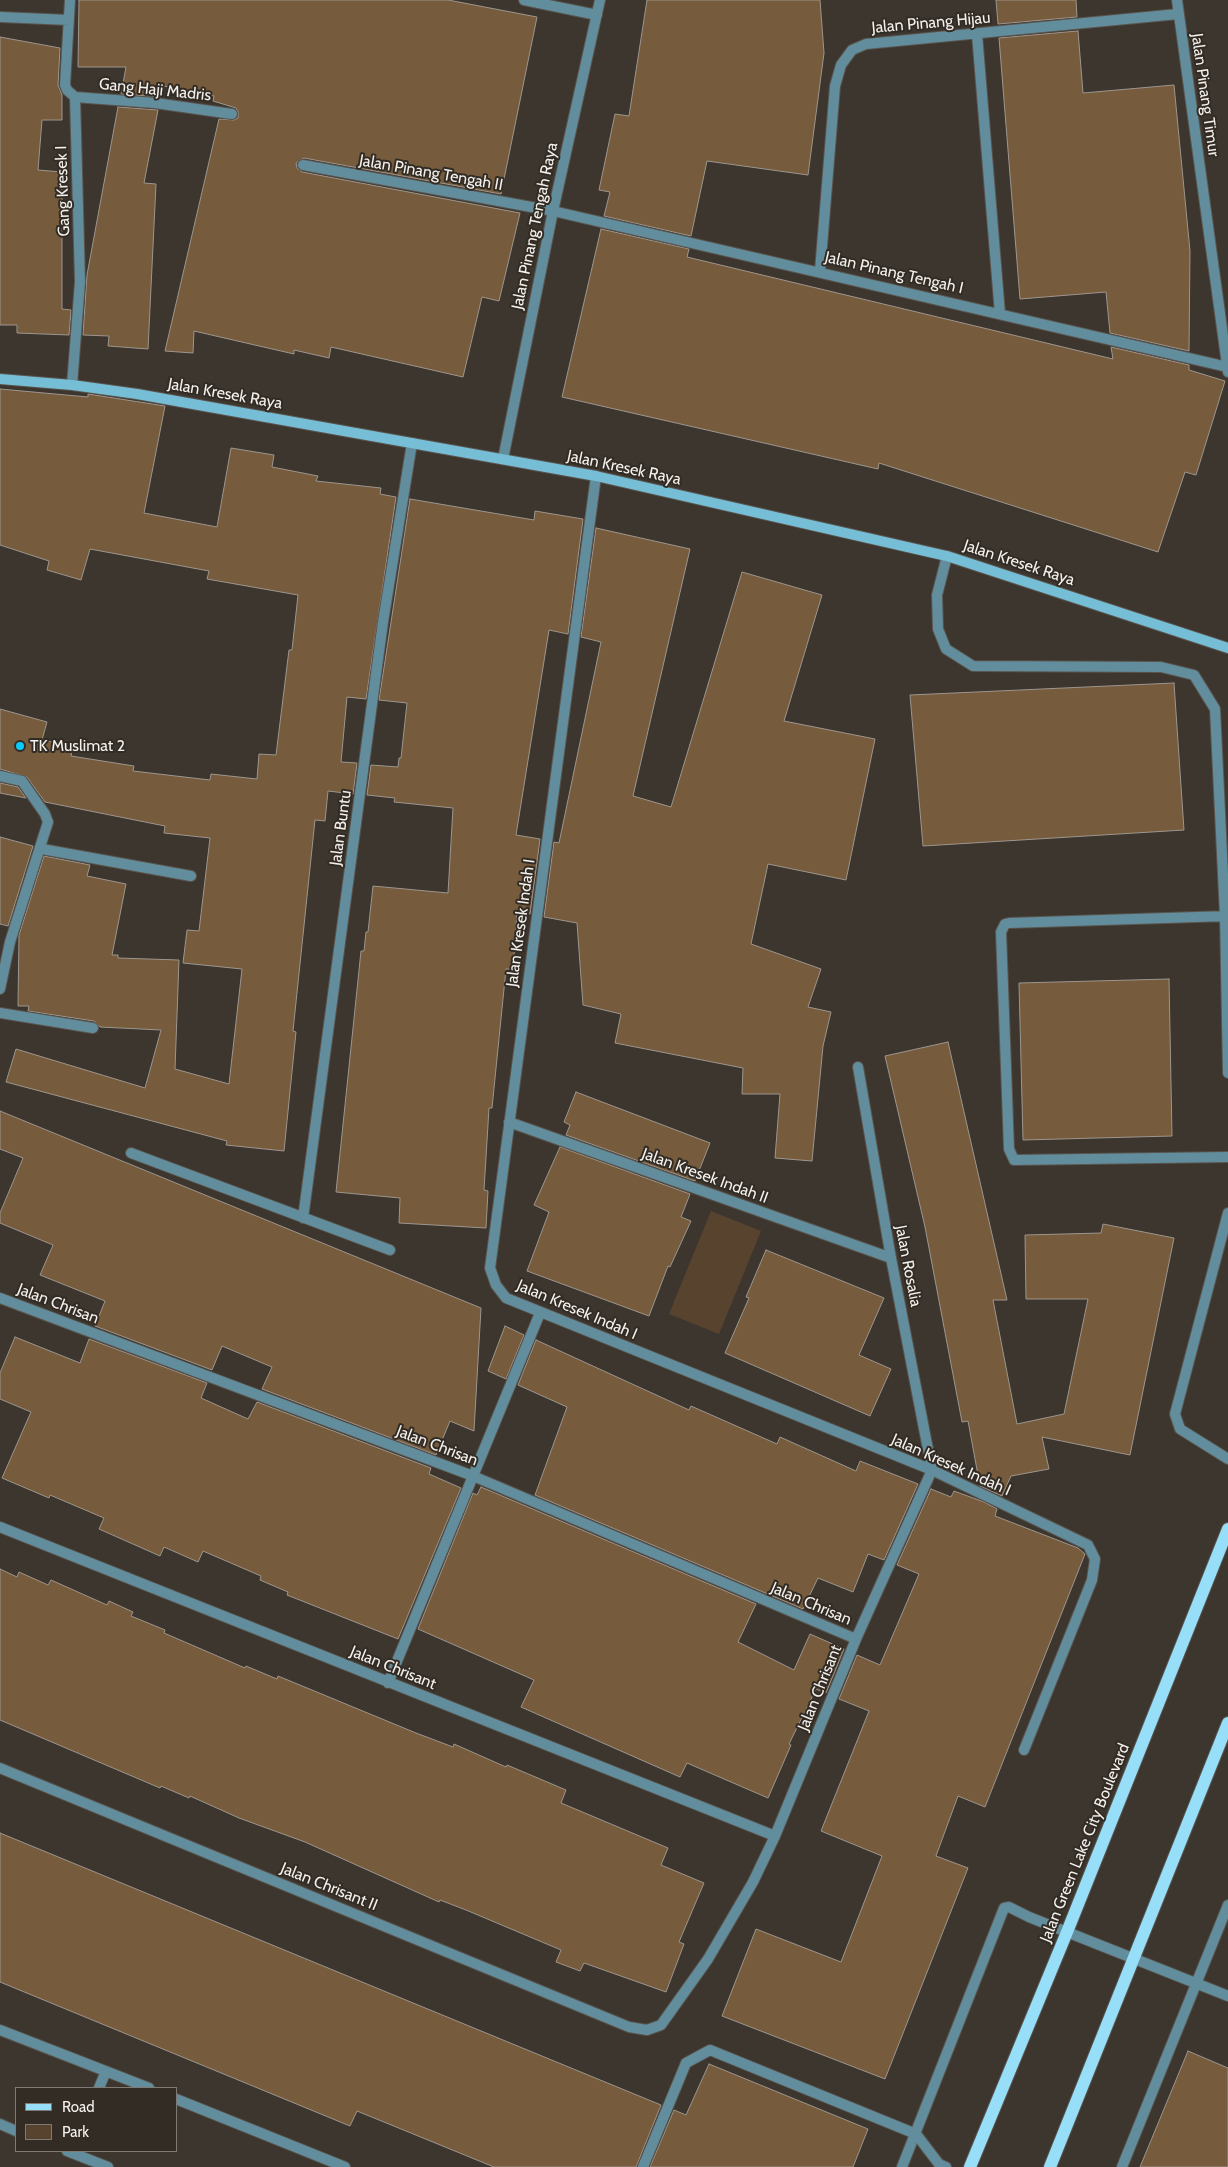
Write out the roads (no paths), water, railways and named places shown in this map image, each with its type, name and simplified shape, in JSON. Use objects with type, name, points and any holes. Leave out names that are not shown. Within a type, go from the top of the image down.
[{"type":"main road","name":"Jalan Green Lake City Boulevard","points":[[970,2167],[1067,1932],[1228,1529]]},
{"type":"main road","points":[[1050,2167],[1228,1723]]},
{"type":"street","name":"Gang Kresek I","points":[[70,0],[65,85],[66,90],[75,96],[80,282],[72,385]]},
{"type":"street","points":[[524,0],[597,15]]},
{"type":"street","name":"Jalan Pinang Tengah Raya","points":[[503,458],[553,211],[600,0]]},
{"type":"street","name":"Jalan Pinang Timur","points":[[1176,0],[1228,372]]},
{"type":"street","name":"Jalan Pinang Hijau","points":[[820,271],[835,86],[841,65],[852,50],[866,44],[1178,14]]},
{"type":"street","points":[[0,17],[69,20]]},
{"type":"street","points":[[977,34],[1000,314]]},
{"type":"street","name":"Gang Haji Madris","points":[[75,96],[155,103],[232,114]]},
{"type":"street","name":"Jalan Pinang Tengah II","points":[[303,165],[553,211]]},
{"type":"street","name":"Jalan Pinang Tengah I","points":[[553,211],[820,271],[1227,367]]},
{"type":"street","name":"Jalan Kresek Raya","points":[[0,379],[72,385],[138,394],[596,476],[947,556],[1228,648]]},
{"type":"street","name":"Jalan Buntu","points":[[303,1218],[383,622],[412,443]]},
{"type":"street","name":"Jalan Kresek Indah I","points":[[596,476],[490,1268],[496,1285],[506,1298],[932,1470],[1088,1545],[1095,1559],[1092,1580],[1024,1750]]},
{"type":"street","points":[[947,556],[936,595],[938,629],[946,649],[974,666],[1162,667],[1194,675],[1215,709],[1226,916],[1228,1073]]},
{"type":"street","points":[[0,776],[22,782],[46,814],[48,822],[42,849],[10,942],[0,989]]},
{"type":"street","points":[[42,849],[192,876]]},
{"type":"street","points":[[1226,916],[1009,923],[1005,924],[1001,932],[1009,1149],[1014,1160],[1228,1157]]},
{"type":"street","points":[[0,1013],[93,1028]]},
{"type":"street","name":"Jalan Rosalia","points":[[858,1067],[890,1258],[932,1470]]},
{"type":"street","name":"Jalan Kresek Indah II","points":[[509,1122],[890,1258]]},
{"type":"street","points":[[131,1152],[390,1250]]},
{"type":"street","points":[[1228,1213],[1174,1414],[1180,1430],[1228,1459]]},
{"type":"street","name":"Jalan Chrisan","points":[[0,1298],[473,1476],[856,1639]]},
{"type":"street","points":[[388,1682],[540,1313]]},
{"type":"street","name":"Jalan Chrisant","points":[[647,2030],[660,2025],[708,1960],[752,1882],[775,1836],[856,1639],[932,1470]]},
{"type":"street","name":"Jalan Chrisant","points":[[0,1527],[775,1836]]},
{"type":"street","name":"Jalan Chrisant II","points":[[0,1768],[629,2027],[647,2030]]},
{"type":"street","points":[[1122,2167],[1228,1905]]},
{"type":"street","points":[[902,2167],[1004,1908],[1009,1907],[1029,1918],[1228,1996]]},
{"type":"street","points":[[0,2030],[146,2087]]},
{"type":"street","points":[[643,2167],[686,2063],[710,2050],[916,2134],[939,2164],[946,2167]]},
{"type":"street","points":[[99,2087],[106,2071]]},
{"type":"street","points":[[178,2100],[345,2167]]},
{"type":"street","points":[[0,2124],[15,2130]]},
{"type":"street","points":[[73,2152],[108,2167]]},
{"type":"place","name":"TK Muslimat 2","points":[[20,746]]}]
